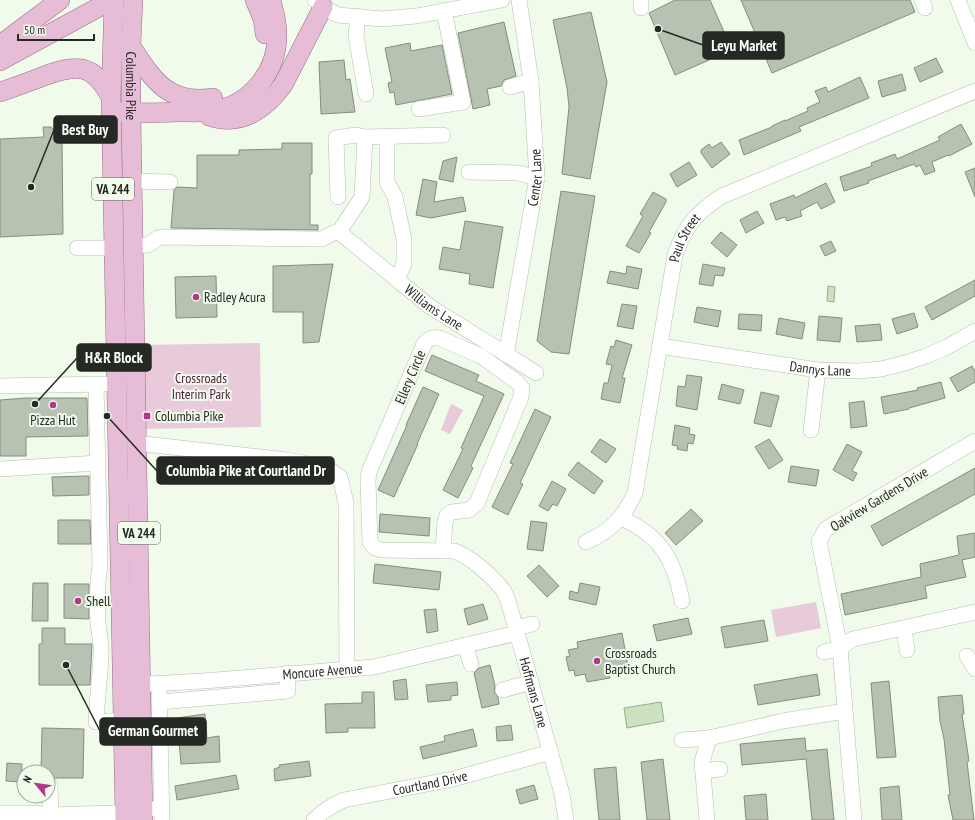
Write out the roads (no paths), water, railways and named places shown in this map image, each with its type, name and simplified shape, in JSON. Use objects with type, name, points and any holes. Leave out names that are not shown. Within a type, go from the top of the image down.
[{"type":"main road","points":[[0,29],[59,0]]},
{"type":"main road","points":[[0,45],[59,0]]},
{"type":"main road","points":[[0,61],[113,0]]},
{"type":"main road","name":"Columbia Pike","points":[[113,0],[111,58],[114,248],[127,383],[137,444],[143,815]]},
{"type":"main road","name":"Columbia Pike","points":[[133,0],[131,46],[133,246],[127,383],[120,490],[123,657],[141,684]]},
{"type":"main road","points":[[131,46],[157,82],[179,97],[203,100],[226,94],[246,81],[257,66],[262,55],[265,30],[263,19],[255,0]]},
{"type":"main road","points":[[0,92],[58,71],[73,68],[83,69],[95,76],[104,85],[112,105],[131,113],[213,111],[234,104],[246,97],[258,86],[273,62],[277,32],[276,18],[271,0]]},
{"type":"main road","points":[[198,112],[217,119],[229,120],[252,114],[266,105],[283,85],[323,2]]},
{"type":"main road","name":"Columbia Pike","points":[[141,684],[124,720],[143,815]]},
{"type":"street","points":[[323,2],[338,15],[382,19],[416,16],[435,8],[502,0]]},
{"type":"street","name":"Center Lane","points":[[506,354],[537,178],[531,81],[518,0]]},
{"type":"street","points":[[958,0],[975,44]]},
{"type":"street","points":[[419,109],[463,102],[435,8]]},
{"type":"street","points":[[356,16],[356,36],[366,94]]},
{"type":"street","points":[[510,87],[531,81]]},
{"type":"street","name":"Paul Street","points":[[586,542],[599,537],[621,518],[629,506],[637,485],[675,255],[686,228],[696,216],[706,206],[729,193],[975,91]]},
{"type":"street","points":[[338,197],[336,138],[356,136],[387,137],[443,135]]},
{"type":"street","points":[[133,246],[148,245],[158,238],[163,237],[322,239],[333,233],[340,232],[362,197],[365,137]]},
{"type":"street","points":[[387,137],[387,182],[395,197],[404,239],[404,264],[396,279]]},
{"type":"street","points":[[469,172],[519,173],[537,178]]},
{"type":"street","points":[[132,181],[170,182]]},
{"type":"street","name":"Williams Lane","points":[[340,232],[429,306],[536,373]]},
{"type":"street","points":[[77,248],[114,248]]},
{"type":"street","name":"Dannys Lane","points":[[660,346],[818,370],[859,371],[905,364],[947,347],[975,331]]},
{"type":"street","name":"Ellery Circle","points":[[443,551],[444,522],[447,515],[452,512],[470,510],[477,503],[521,397],[522,388],[517,382],[481,356],[434,337],[429,339],[424,344],[369,472],[370,542],[375,548],[381,550],[443,551],[454,551],[461,553],[485,572]]},
{"type":"street","points":[[811,430],[818,370]]},
{"type":"street","points":[[0,386],[127,383]]},
{"type":"street","points":[[96,384],[100,566],[98,577],[98,624],[102,657],[97,693],[96,722],[124,720]]},
{"type":"street","name":"Oakview Gardens Drive","points":[[854,820],[840,648],[819,541],[826,529],[975,441]]},
{"type":"street","points":[[137,444],[287,460],[326,467],[340,477],[346,503],[347,669]]},
{"type":"street","points":[[0,469],[98,463]]},
{"type":"street","points":[[99,493],[120,490]]},
{"type":"street","points":[[621,518],[632,523],[652,538],[663,549],[678,578],[682,601]]},
{"type":"street","points":[[100,566],[121,567]]},
{"type":"street","name":"Hoffmans Lane","points":[[485,572],[504,591],[551,752],[562,794],[566,820]]},
{"type":"street","points":[[824,652],[840,648],[852,639],[975,612]]},
{"type":"street","points":[[98,624],[122,624]]},
{"type":"street","name":"Moncure Avenue","points":[[141,684],[347,669],[381,665],[465,645],[532,624]]},
{"type":"street","points":[[904,628],[907,650]]},
{"type":"street","points":[[465,645],[471,664]]},
{"type":"street","points":[[967,656],[975,669]]},
{"type":"street","points":[[102,657],[123,657]]},
{"type":"street","points":[[159,702],[288,690],[287,673]]},
{"type":"street","points":[[503,690],[531,682]]},
{"type":"street","points":[[141,684],[159,702]]},
{"type":"street","points":[[0,813],[51,817],[143,815],[159,702]]},
{"type":"street","points":[[682,740],[710,738],[737,725],[783,721],[845,711]]},
{"type":"street","points":[[707,820],[702,762],[710,738]]},
{"type":"street","name":"Courtland Drive","points":[[314,820],[332,805],[344,800],[453,779],[551,752]]},
{"type":"street","points":[[703,770],[720,769]]},
{"type":"street","points":[[51,804],[51,817]]},
{"type":"place","name":"Leyu Market","points":[[658,29]]},
{"type":"place","name":"Best Buy","points":[[31,187]]},
{"type":"place","name":"Radley Acura","points":[[196,297]]},
{"type":"place","name":"H&R Block","points":[[35,404]]},
{"type":"place","name":"Pizza Hut","points":[[53,405]]},
{"type":"place","name":"Columbia Pike at Courtland Dr","points":[[107,416]]},
{"type":"place","name":"Columbia Pike","points":[[147,416]]},
{"type":"place","name":"Shell","points":[[78,601]]},
{"type":"place","name":"Crossroads Baptist Church","points":[[597,661]]},
{"type":"place","name":"German Gourmet","points":[[66,665]]},
{"type":"park label","name":"Crossroads Interim Park","points":[[201,386]]}]
